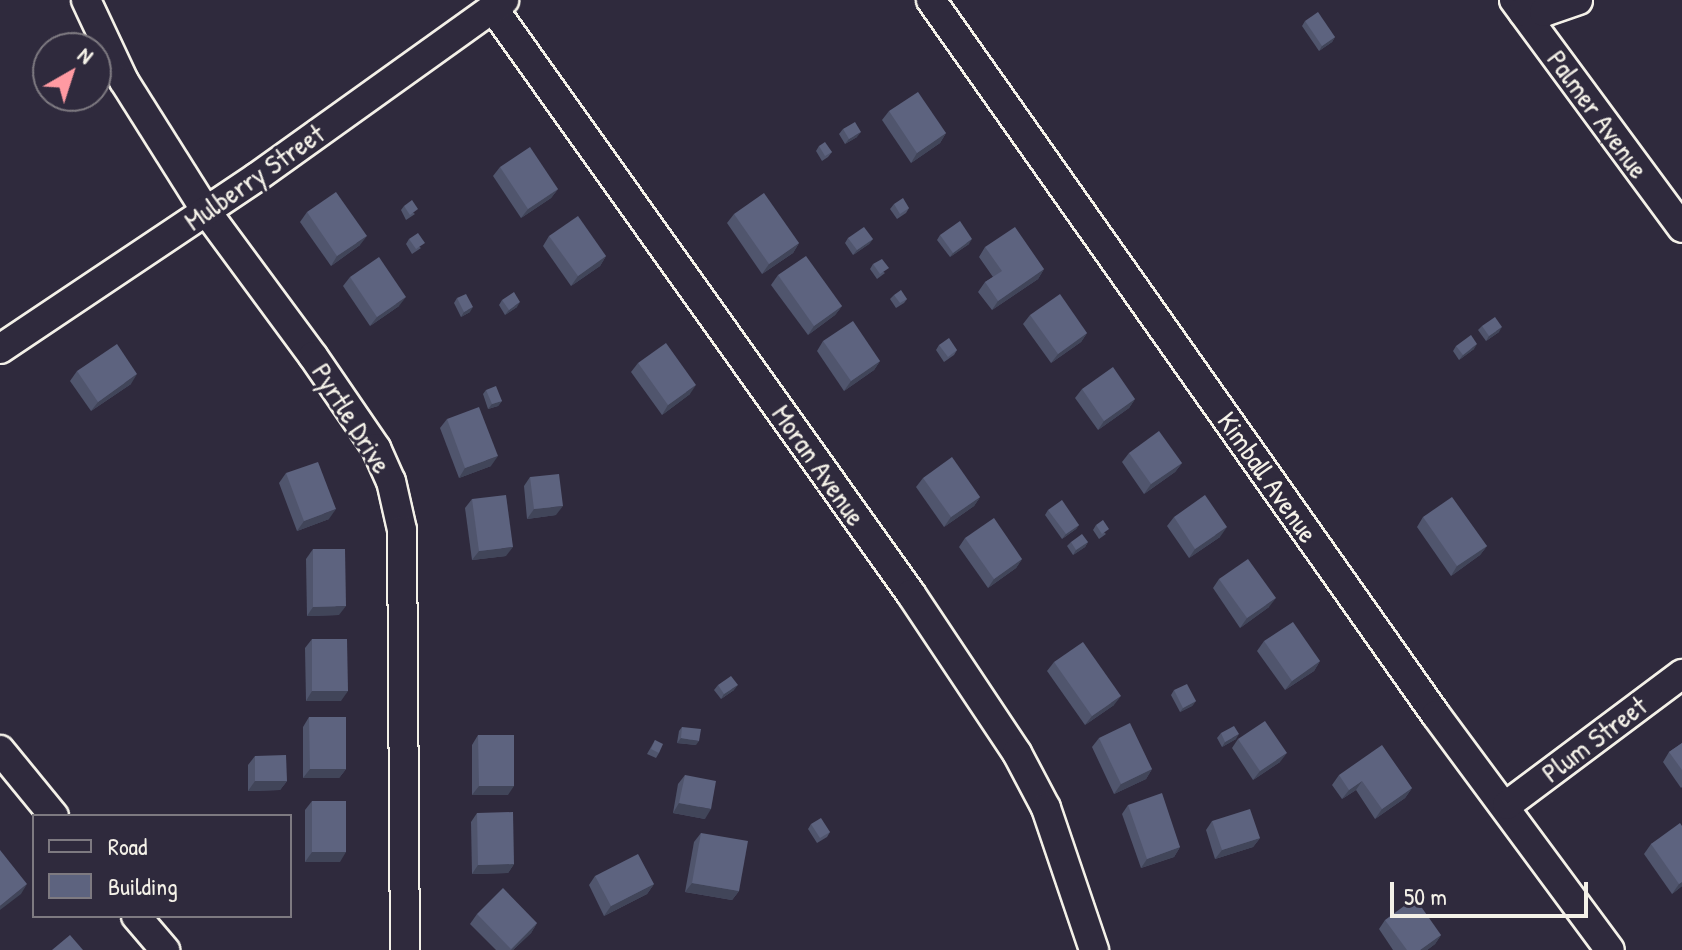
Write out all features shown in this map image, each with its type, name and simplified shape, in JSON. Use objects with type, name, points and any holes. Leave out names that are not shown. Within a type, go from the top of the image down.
[{"type":"street","name":"Pyrtle Drive","points":[[86,0],[124,81],[206,211],[376,448],[391,481],[400,515],[404,576],[405,950]]},
{"type":"street","name":"Kimball Avenue","points":[[931,0],[1436,715],[1507,805],[1610,950]]},
{"type":"street","points":[[1519,6],[1544,12],[1578,0]]},
{"type":"street","name":"Mulberry Street","points":[[0,349],[206,211],[499,4]]},
{"type":"street","name":"Moran Avenue","points":[[499,4],[911,594],[1017,753],[1056,833],[1094,950]]},
{"type":"street","name":"Palmer Avenue","points":[[1519,6],[1682,228]]},
{"type":"street","name":"Plum Street","points":[[1507,805],[1682,674]]},
{"type":"street","points":[[0,750],[52,814]]},
{"type":"street","points":[[138,918],[165,950]]},
{"type":"building","points":[[1318,12],[1335,37],[1322,46],[1305,21]]},
{"type":"building","points":[[918,92],[946,133],[917,153],[889,111]]},
{"type":"building","points":[[855,122],[861,132],[849,139],[843,129]]},
{"type":"building","points":[[825,142],[832,152],[825,156],[819,146]]},
{"type":"building","points":[[530,147],[558,189],[528,209],[500,167]]},
{"type":"building","points":[[336,192],[367,236],[337,256],[307,212]]},
{"type":"building","points":[[764,193],[799,243],[769,264],[734,214]]},
{"type":"building","points":[[903,198],[909,208],[900,214],[894,204]]},
{"type":"building","points":[[412,200],[418,209],[410,215],[404,206]]},
{"type":"building","points":[[578,216],[606,256],[578,276],[549,236]]},
{"type":"building","points":[[960,221],[972,239],[953,253],[940,235]]},
{"type":"building","points":[[864,227],[873,239],[857,250],[848,238]]},
{"type":"building","points":[[1015,227],[1044,269],[998,301],[985,282],[1002,271],[985,247]]},
{"type":"building","points":[[418,233],[425,243],[416,249],[409,239]]},
{"type":"building","points":[[806,256],[842,306],[814,326],[778,275]]},
{"type":"building","points":[[379,257],[406,297],[377,317],[350,277]]},
{"type":"building","points":[[882,259],[889,268],[880,274],[873,264]]},
{"type":"building","points":[[901,290],[907,299],[900,303],[894,295]]},
{"type":"building","points":[[514,292],[520,302],[509,310],[502,300]]},
{"type":"building","points":[[466,294],[473,307],[464,312],[457,298]]},
{"type":"building","points":[[1060,294],[1087,333],[1058,354],[1030,315]]},
{"type":"building","points":[[1495,317],[1502,327],[1489,336],[1482,326]]},
{"type":"building","points":[[853,321],[880,361],[851,381],[823,341]]},
{"type":"building","points":[[1471,335],[1477,344],[1463,355],[1456,346]]},
{"type":"building","points":[[949,338],[957,350],[948,357],[939,345]]},
{"type":"building","points":[[666,343],[696,385],[668,405],[638,363]]},
{"type":"building","points":[[117,344],[137,374],[98,402],[77,371]]},
{"type":"building","points":[[1113,367],[1135,399],[1104,421],[1082,389]]},
{"type":"building","points":[[496,386],[502,401],[492,404],[486,390]]},
{"type":"building","points":[[479,407],[498,456],[465,468],[447,419]]},
{"type":"building","points":[[1159,431],[1182,463],[1151,484],[1129,453]]},
{"type":"building","points":[[952,457],[980,497],[951,517],[923,478]]},
{"type":"building","points":[[318,462],[336,509],[304,521],[286,473]]},
{"type":"building","points":[[559,474],[563,506],[534,509],[530,477]]},
{"type":"building","points":[[506,495],[513,547],[479,551],[472,499]]},
{"type":"building","points":[[1205,495],[1227,527],[1195,549],[1174,517]]},
{"type":"building","points":[[1452,497],[1487,546],[1457,566],[1423,517]]},
{"type":"building","points":[[1062,500],[1079,525],[1066,534],[1048,510]]},
{"type":"building","points":[[994,518],[1022,559],[994,579],[965,538]]},
{"type":"building","points":[[1103,520],[1109,529],[1102,534],[1096,525]]},
{"type":"building","points":[[1082,534],[1088,542],[1076,550],[1071,542]]},
{"type":"building","points":[[313,549],[345,549],[346,606],[313,607]]},
{"type":"building","points":[[1248,559],[1276,598],[1247,618],[1219,579]]},
{"type":"building","points":[[1293,622],[1320,661],[1292,681],[1264,641]]},
{"type":"building","points":[[312,639],[347,639],[348,691],[312,691]]},
{"type":"building","points":[[1083,642],[1121,696],[1092,716],[1054,662]]},
{"type":"building","points":[[731,676],[738,685],[724,694],[718,685]]},
{"type":"building","points":[[1187,684],[1196,701],[1183,708],[1174,690]]},
{"type":"building","points":[[309,717],[346,717],[346,769],[310,769]]},
{"type":"building","points":[[1265,721],[1287,753],[1260,771],[1238,739]]},
{"type":"building","points":[[1130,723],[1152,769],[1121,784],[1099,738]]},
{"type":"building","points":[[1234,726],[1239,734],[1225,742],[1221,733]]},
{"type":"building","points":[[682,727],[701,729],[699,741],[681,738]]},
{"type":"building","points":[[478,735],[514,735],[514,786],[479,786]]},
{"type":"building","points":[[655,740],[663,744],[659,753],[651,749]]},
{"type":"building","points":[[1682,743],[1682,770],[1669,752]]},
{"type":"building","points":[[1382,745],[1412,788],[1382,809],[1362,781],[1349,790],[1339,775]]},
{"type":"building","points":[[286,755],[287,781],[255,781],[255,756]]},
{"type":"building","points":[[685,775],[716,781],[711,809],[679,803]]},
{"type":"building","points":[[1162,793],[1180,847],[1147,859],[1128,805]]},
{"type":"building","points":[[312,801],[346,801],[346,852],[312,852]]},
{"type":"building","points":[[1250,809],[1260,838],[1222,850],[1212,821]]},
{"type":"building","points":[[513,812],[514,864],[478,865],[477,813]]},
{"type":"building","points":[[821,818],[830,832],[820,838],[811,824]]},
{"type":"building","points":[[1680,823],[1682,882],[1679,884],[1651,844]]},
{"type":"building","points":[[701,833],[748,841],[739,891],[692,883]]},
{"type":"building","points":[[0,850],[27,884],[0,906]]},
{"type":"building","points":[[638,854],[654,884],[611,906],[595,876]]},
{"type":"building","points":[[503,888],[537,923],[511,949],[477,914]]},
{"type":"building","points":[[1415,898],[1441,935],[1420,950],[1407,950],[1385,920]]},
{"type":"building","points":[[70,935],[83,950],[52,950]]}]
